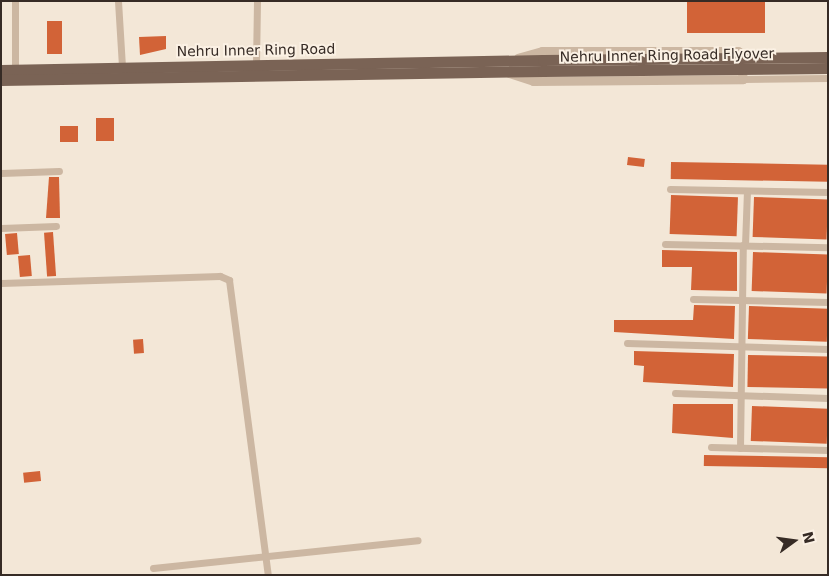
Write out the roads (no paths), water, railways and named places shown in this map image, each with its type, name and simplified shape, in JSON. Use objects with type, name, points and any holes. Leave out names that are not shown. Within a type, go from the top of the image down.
[{"type":"main road","name":"Nehru Inner Ring Road Flyover","points":[[506,72],[543,66],[828,57]]},
{"type":"main road","name":"Nehru Inner Ring Road","points":[[1,80],[438,67],[510,61]]},
{"type":"main road","name":"Nehru Inner Ring Road Flyover","points":[[510,61],[543,66],[828,68]]},
{"type":"main road","name":"Nehru Inner Ring Road","points":[[1,70],[256,65],[438,67],[506,72]]},
{"type":"street","points":[[15,1],[15,70]]},
{"type":"street","points":[[118,1],[122,67]]},
{"type":"street","points":[[256,65],[257,1]]},
{"type":"street","points":[[510,61],[542,51],[738,51],[743,79]]},
{"type":"street","points":[[506,72],[533,80],[828,78]]},
{"type":"street","points":[[1,172],[58,171]]},
{"type":"street","points":[[670,189],[828,192]]},
{"type":"street","points":[[740,448],[744,245],[747,191]]},
{"type":"street","points":[[1,228],[56,226]]},
{"type":"street","points":[[665,244],[828,247]]},
{"type":"street","points":[[1,283],[220,276],[229,280],[268,575]]},
{"type":"street","points":[[693,299],[828,302]]},
{"type":"street","points":[[627,343],[828,349]]},
{"type":"street","points":[[675,393],[828,398]]},
{"type":"street","points":[[711,447],[828,450]]},
{"type":"street","points":[[153,568],[418,540]]}]
